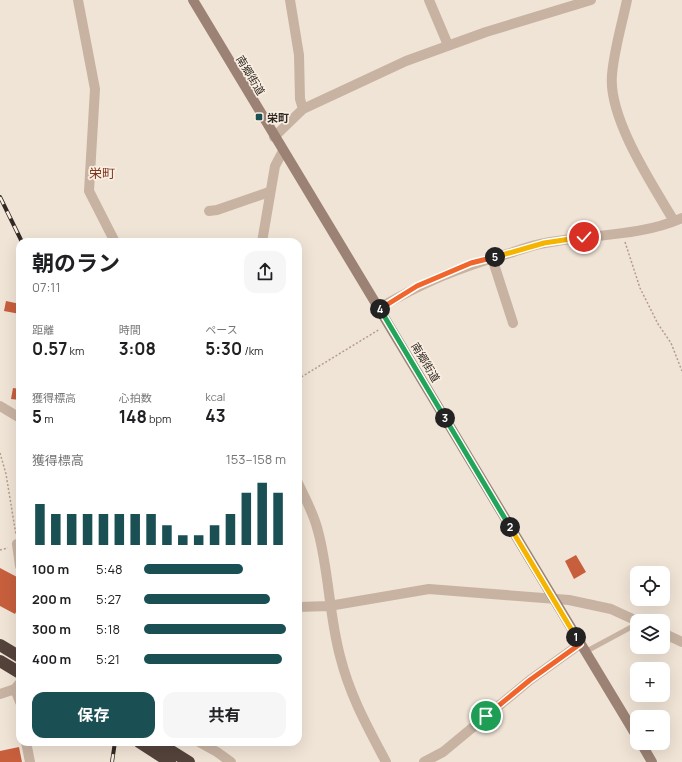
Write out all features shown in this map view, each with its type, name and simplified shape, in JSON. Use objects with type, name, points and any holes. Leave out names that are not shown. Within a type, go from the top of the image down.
[{"type":"highway","points":[[0,645],[16,655]]},
{"type":"highway","points":[[0,662],[16,671]]},
{"type":"highway","points":[[144,746],[170,762]]},
{"type":"highway","points":[[163,746],[189,762]]},
{"type":"street","points":[[78,0],[95,89],[89,191],[113,238]]},
{"type":"street","name":"南郷街道","points":[[193,0],[283,151],[389,323],[553,600],[630,725]]},
{"type":"street","points":[[290,0],[299,55],[300,99],[303,109]]},
{"type":"street","points":[[429,0],[448,45]]},
{"type":"street","points":[[274,136],[303,109],[406,61],[486,32],[591,0]]},
{"type":"street","points":[[379,308],[417,286],[471,263],[544,243],[584,237],[622,235],[678,219],[646,174],[625,132],[614,97],[612,75],[627,0]]},
{"type":"street","points":[[263,238],[269,192],[275,166],[283,151]]},
{"type":"street","points":[[209,211],[217,210],[269,192]]},
{"type":"street","points":[[492,258],[513,323]]},
{"type":"street","points":[[0,406],[16,416]]},
{"type":"street","points":[[302,492],[318,528],[326,572],[329,606],[339,656],[350,692],[386,762]]},
{"type":"street","points":[[302,607],[329,606],[429,589],[494,593],[553,600],[569,600],[594,604],[611,609],[630,618]]},
{"type":"street","points":[[670,636],[682,642]]},
{"type":"street","points":[[424,762],[443,752],[530,680],[583,648]]},
{"type":"street","points":[[0,694],[16,687]]},
{"type":"street","points":[[27,746],[30,762]]},
{"type":"street","points":[[206,746],[231,762]]},
{"type":"street","points":[[645,750],[652,762]]},
{"type":"lane","points":[[583,648],[630,625]]},
{"type":"path","points":[[622,235],[640,288],[658,324],[671,343],[682,371]]},
{"type":"path","points":[[302,377],[389,323]]},
{"type":"path","points":[[0,453],[6,474],[16,528]]},
{"type":"building","points":[[6,301],[16,303],[16,313],[4,311]]},
{"type":"building","points":[[13,388],[16,388],[16,400],[11,399]]},
{"type":"building","points":[[576,555],[586,572],[574,579],[565,561]]},
{"type":"building","points":[[0,568],[16,576],[16,612],[15,614],[0,606]]},
{"type":"building","points":[[19,747],[22,762],[0,762],[0,751]]},
{"type":"railway","points":[[0,197],[20,238]]},
{"type":"railway","points":[[112,762],[114,746]]},
{"type":"place","name":"栄町","points":[[259,117]]},
{"type":"district","name":"栄町","points":[[102,173]]},
{"type":"route","points":[[486,716],[530,680],[580,644],[379,308],[417,286],[471,263],[544,243],[584,237]]}]
